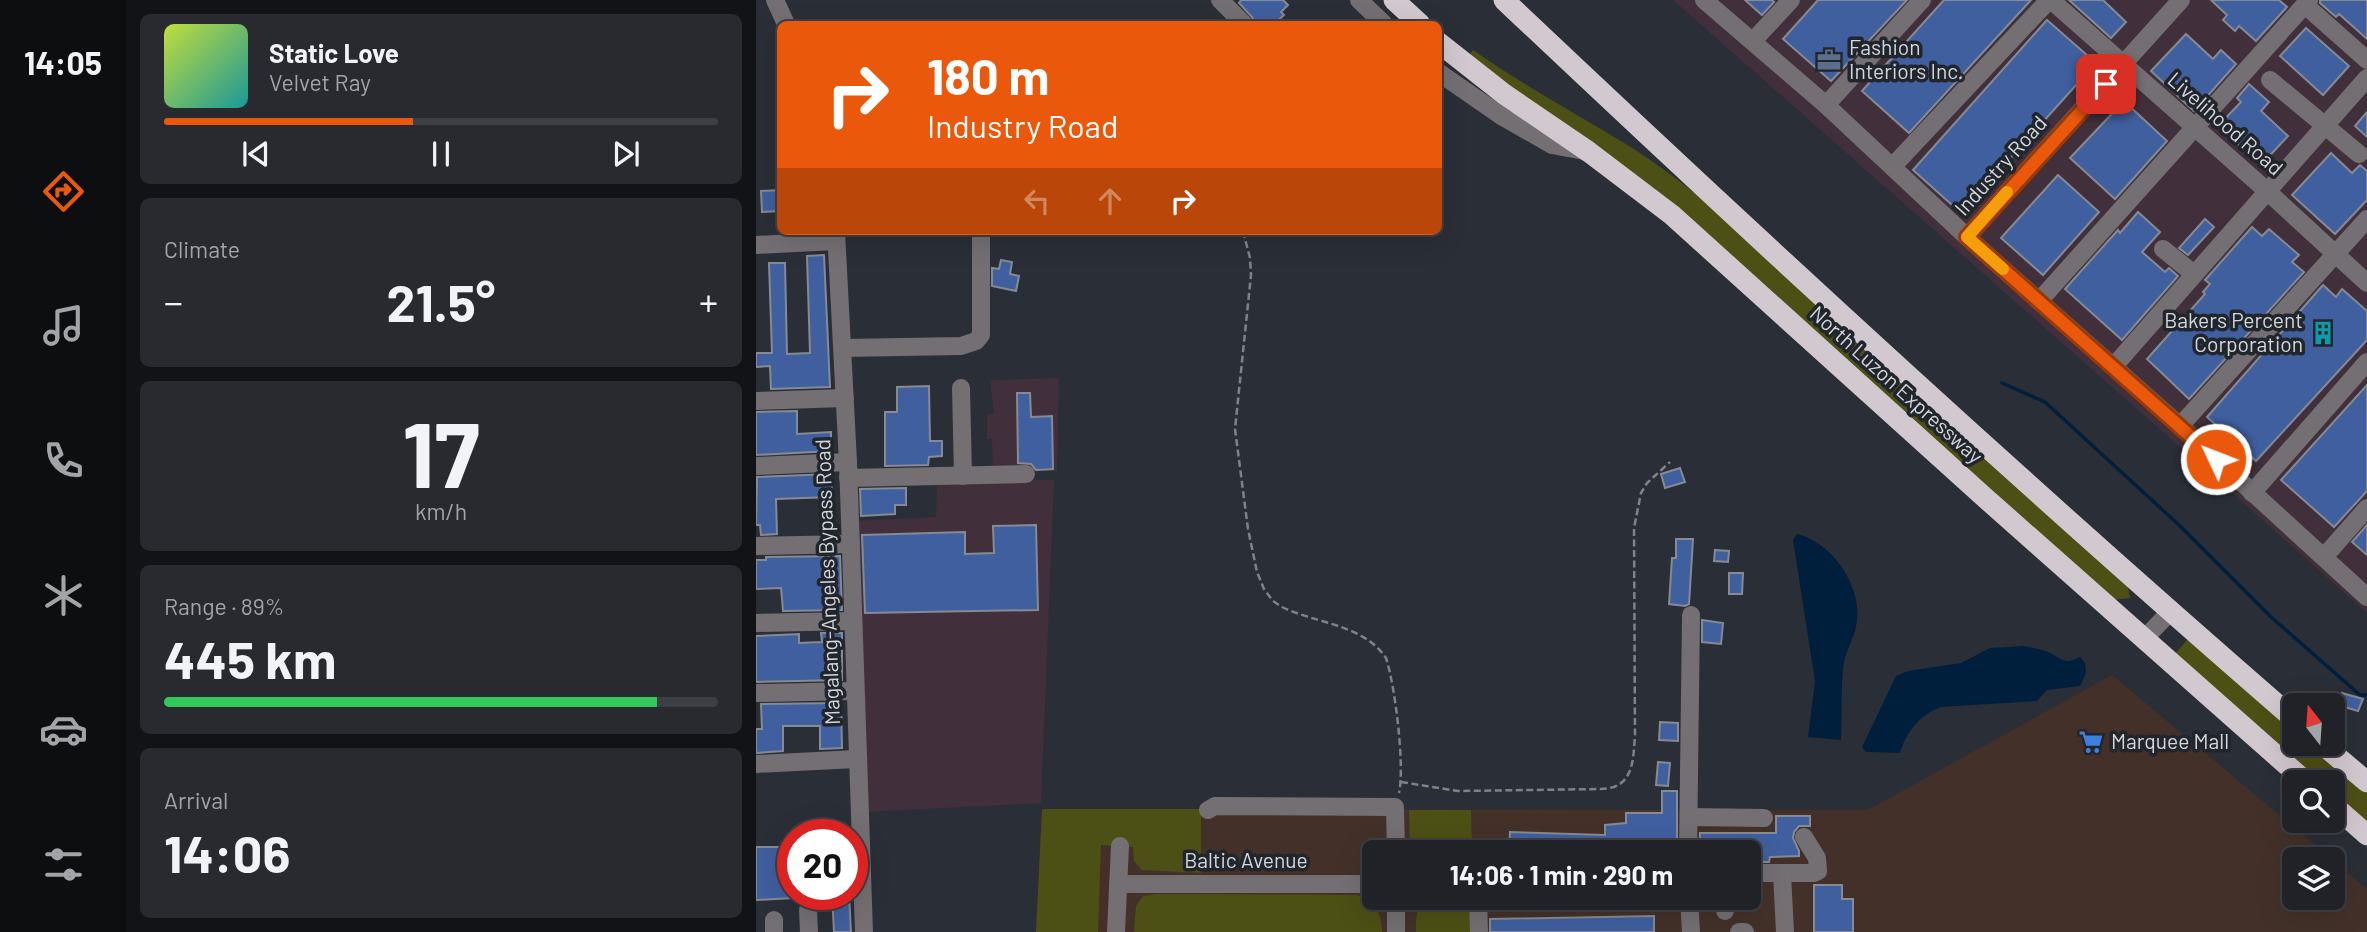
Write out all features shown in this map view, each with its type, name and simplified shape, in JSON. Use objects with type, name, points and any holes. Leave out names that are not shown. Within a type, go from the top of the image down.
[{"type":"highway","points":[[1394,0],[1417,21]]},
{"type":"highway","name":"North Luzon Expressway","points":[[1504,0],[1889,359],[2170,612],[2282,709]]},
{"type":"highway","name":"North Luzon Expressway","points":[[1442,45],[1504,94],[1589,152],[1672,215],[2292,770]]},
{"type":"highway","points":[[2336,756],[2367,782]]},
{"type":"highway","points":[[2345,816],[2367,835]]},
{"type":"street","points":[[775,0],[785,21]]},
{"type":"street","points":[[1220,0],[1241,21]]},
{"type":"street","points":[[1359,0],[1381,21]]},
{"type":"street","points":[[1704,0],[1826,104],[1967,237],[2114,366],[2367,597]]},
{"type":"street","points":[[1753,41],[1791,0]]},
{"type":"street","points":[[1826,104],[1922,0]]},
{"type":"street","points":[[1893,166],[2050,0]]},
{"type":"street","name":"Livelihood Road","points":[[2050,0],[2367,283]]},
{"type":"street","name":"Industry Road","points":[[1967,237],[2181,0]]},
{"type":"street","points":[[2039,301],[2307,2],[2367,60]]},
{"type":"street","points":[[1442,75],[1503,117],[1552,145],[1589,152]]},
{"type":"street","points":[[2114,366],[2367,78]]},
{"type":"street","points":[[2270,80],[2359,154]]},
{"type":"street","points":[[2180,426],[2367,219]]},
{"type":"street","points":[[843,348],[961,346],[976,341],[981,335],[981,235]]},
{"type":"street","points":[[756,245],[836,236]]},
{"type":"street","name":"Magalang-Angeles Bypass Road","points":[[836,236],[848,470],[864,932]]},
{"type":"street","points":[[2163,249],[2194,274]]},
{"type":"street","points":[[2252,493],[2367,362]]},
{"type":"street","points":[[961,388],[963,476]]},
{"type":"street","points":[[756,401],[845,398]]},
{"type":"street","points":[[756,466],[963,476],[1026,474]]},
{"type":"street","points":[[2324,556],[2367,508]]},
{"type":"street","points":[[756,546],[850,544]]},
{"type":"street","points":[[2144,639],[2170,612]]},
{"type":"street","points":[[1689,840],[1691,615]]},
{"type":"street","points":[[756,624],[853,621]]},
{"type":"street","points":[[756,694],[855,691]]},
{"type":"street","points":[[756,764],[856,759]]},
{"type":"street","points":[[1208,810],[1215,806],[1395,809],[1396,840]]},
{"type":"street","points":[[1690,817],[1764,818]]},
{"type":"street","points":[[1761,873],[1818,871],[1817,858],[1804,836]]},
{"type":"street","points":[[1116,932],[1120,846]]},
{"type":"street","points":[[1782,874],[1785,932]]},
{"type":"street","name":"Baltic Avenue","points":[[1118,884],[1362,884]]},
{"type":"street","points":[[808,910],[809,932]]},
{"type":"street","points":[[1396,910],[1396,932]]},
{"type":"street","points":[[1478,910],[1479,932]]},
{"type":"street","points":[[1689,910],[1690,932]]},
{"type":"path","points":[[1244,235],[1251,275],[1235,429],[1248,529],[1257,572],[1264,589],[1273,601],[1282,607],[1358,633],[1379,647],[1387,657],[1400,751],[1401,782],[1395,809]]},
{"type":"path","points":[[1401,782],[1458,791],[1611,789],[1627,777],[1632,767],[1634,735],[1634,528],[1641,493],[1656,473],[1670,462]]},
{"type":"shaded area","points":[[1673,0],[2367,0],[2367,613],[2213,476]]},
{"type":"shaded area","points":[[1473,50],[1633,149],[1713,208],[2127,582],[2130,598],[2111,600],[1888,401],[1467,58]]},
{"type":"shaded area","points":[[1059,378],[1057,471],[993,472],[992,439],[987,439],[987,414],[994,414],[990,380]]},
{"type":"shaded area","points":[[1054,480],[1041,803],[864,812],[855,521],[936,517],[937,482]]},
{"type":"shaded area","points":[[2188,639],[2282,719],[2282,748],[2174,655]]},
{"type":"shaded area","points":[[2112,675],[2282,817],[2282,833],[2301,833],[2318,847],[2282,847],[2282,910],[2345,910],[2345,870],[2367,889],[2367,932],[1036,932],[1042,809],[1868,810]]},
{"type":"shaded area","points":[[2291,756],[2325,756],[2341,770],[2307,770]]},
{"type":"shaded area","points":[[2345,773],[2367,792],[2367,823],[2345,804]]},
{"type":"shaded area","points":[[1042,809],[1201,809],[1201,873],[1142,870],[1134,861],[1133,847],[1101,845],[1098,932],[1036,932]]},
{"type":"shaded area","points":[[1409,810],[1471,810],[1472,840],[1410,840]]},
{"type":"shaded area","points":[[1357,895],[1362,898],[1362,910],[1376,910],[1381,919],[1382,932],[1134,932],[1136,906],[1143,896]]},
{"type":"shaded area","points":[[1419,910],[1473,910],[1473,932],[1416,932]]},
{"type":"water","points":[[1797,534],[1823,547],[1834,557],[1851,583],[1856,598],[1856,627],[1843,669],[1841,740],[1808,737],[1815,681],[1793,540]]},
{"type":"water","points":[[2024,646],[2048,652],[2066,661],[2080,657],[2085,663],[2086,673],[2080,686],[2047,690],[2037,701],[1941,707],[1927,714],[1915,725],[1900,753],[1866,752],[1862,747],[1896,676],[1908,671],[1961,663],[1990,648]]},
{"type":"building","points":[[1241,0],[1283,0],[1288,5],[1281,12],[1284,15],[1277,21],[1254,21],[1239,3]]},
{"type":"building","points":[[1745,0],[1772,0],[1774,2],[1762,15]]},
{"type":"building","name":"Fashion Interiors Inc.","points":[[1818,0],[1907,0],[1831,81],[1783,39]]},
{"type":"building","points":[[1944,0],[2031,0],[1909,133],[1862,91]]},
{"type":"building","points":[[2069,0],[2103,0],[2126,22],[2111,38]]},
{"type":"building","points":[[2211,0],[2279,0],[2287,7],[2256,41],[2239,26],[2235,31],[2223,20],[2227,15]]},
{"type":"building","points":[[2320,0],[2367,0],[2367,39],[2339,14],[2336,17]]},
{"type":"building","points":[[2047,20],[2096,63],[1961,213],[1913,170]]},
{"type":"building","points":[[2306,28],[2349,66],[2323,95],[2280,56]]},
{"type":"building","points":[[2186,34],[2213,59],[2221,50],[2236,64],[2194,111],[2151,71]]},
{"type":"building","points":[[2249,84],[2269,102],[2261,111],[2288,136],[2261,165],[2218,126],[2241,102],[2237,98]]},
{"type":"building","points":[[2124,101],[2167,141],[2115,199],[2070,158]]},
{"type":"building","points":[[2367,112],[2367,137],[2355,126]]},
{"type":"building","points":[[2331,153],[2352,173],[2360,165],[2367,171],[2367,200],[2335,234],[2292,195]]},
{"type":"building","points":[[2058,175],[2099,212],[2043,275],[2001,238]]},
{"type":"building","points":[[777,190],[777,211],[762,212],[761,191]]},
{"type":"building","points":[[2138,212],[2160,232],[2142,252],[2165,272],[2169,268],[2178,276],[2122,340],[2065,289],[2118,230],[2120,233]]},
{"type":"building","points":[[2205,219],[2214,227],[2188,255],[2179,248]]},
{"type":"building","points":[[2252,227],[2262,236],[2269,229],[2299,255],[2292,262],[2304,272],[2189,399],[2147,359],[2205,294],[2203,292],[2210,284],[2205,280]]},
{"type":"building","points":[[824,255],[830,387],[771,389],[770,366],[756,367],[756,353],[772,353],[769,263],[785,263],[787,354],[810,353],[807,256]]},
{"type":"building","points":[[1001,260],[1012,262],[1010,274],[1019,276],[1016,291],[992,286],[992,268],[999,269]]},
{"type":"building","points":[[2323,285],[2336,297],[2342,289],[2367,311],[2367,340],[2256,461],[2207,417]]},
{"type":"building","points":[[2367,385],[2367,491],[2334,527],[2281,480]]},
{"type":"building","points":[[929,386],[930,441],[942,441],[942,456],[929,457],[928,465],[885,466],[885,412],[897,412],[897,387]]},
{"type":"building","points":[[1017,393],[1030,393],[1031,417],[1052,416],[1053,469],[1036,470],[1031,464],[1018,463]]},
{"type":"building","points":[[797,411],[797,434],[831,432],[831,451],[756,455],[756,412]]},
{"type":"building","points":[[1680,468],[1685,482],[1665,488],[1661,474]]},
{"type":"building","points":[[831,474],[832,497],[776,499],[777,534],[761,535],[760,525],[756,525],[757,477]]},
{"type":"building","points":[[906,488],[906,505],[895,505],[895,514],[861,516],[860,489]]},
{"type":"building","points":[[1036,525],[1038,610],[865,613],[862,535],[965,532],[965,554],[994,553],[993,526]]},
{"type":"building","points":[[2367,525],[2367,555],[2352,542]]},
{"type":"building","points":[[1676,539],[1693,539],[1689,604],[1685,606],[1669,604]]},
{"type":"building","points":[[1715,550],[1729,551],[1728,562],[1714,561]]},
{"type":"building","points":[[840,556],[842,610],[783,611],[781,588],[756,589],[756,560],[766,560],[766,557]]},
{"type":"building","points":[[1729,573],[1743,573],[1742,594],[1729,594]]},
{"type":"building","points":[[1702,620],[1723,623],[1721,644],[1702,642]]},
{"type":"building","points":[[821,633],[842,633],[842,680],[756,682],[756,636],[799,634],[799,643],[822,642]]},
{"type":"building","points":[[2345,694],[2363,699],[2358,711],[2345,707]]},
{"type":"building","points":[[841,703],[842,748],[820,749],[820,726],[783,726],[783,751],[756,753],[756,729],[762,729],[761,704]]},
{"type":"building","points":[[1660,722],[1678,723],[1678,741],[1659,740]]},
{"type":"building","points":[[1658,762],[1670,763],[1668,786],[1656,785]]},
{"type":"building","points":[[1662,791],[1677,791],[1677,840],[1510,840],[1510,832],[1605,835],[1605,825],[1626,823],[1626,813],[1662,813]]},
{"type":"building","points":[[1776,816],[1810,816],[1810,826],[1799,826],[1794,832],[1793,838],[1799,856],[1770,857],[1769,862],[1761,862],[1761,840],[1700,840],[1700,833],[1776,833]]},
{"type":"building","points":[[756,847],[777,847],[777,899],[756,900]]},
{"type":"building","points":[[1814,885],[1842,885],[1842,899],[1853,899],[1853,932],[1814,932]]},
{"type":"building","points":[[833,910],[850,910],[851,932],[834,932]]},
{"type":"building","points":[[1654,916],[1654,932],[1490,932],[1490,919]]},
{"type":"waterway","points":[[2002,383],[2045,402],[2179,525],[2271,617],[2360,695],[2367,695]]},
{"type":"slow traffic","points":[[2003,269],[1967,237],[2007,192]]},
{"type":"place","name":"Fashion Interiors Inc.","points":[[1829,60]]},
{"type":"place","name":"Bakers Percent Corporation","points":[[2323,333]]},
{"type":"place","name":"Marquee Mall","points":[[2091,742]]},
{"type":"route","points":[[2106,84],[1967,237],[2216,459]]}]
